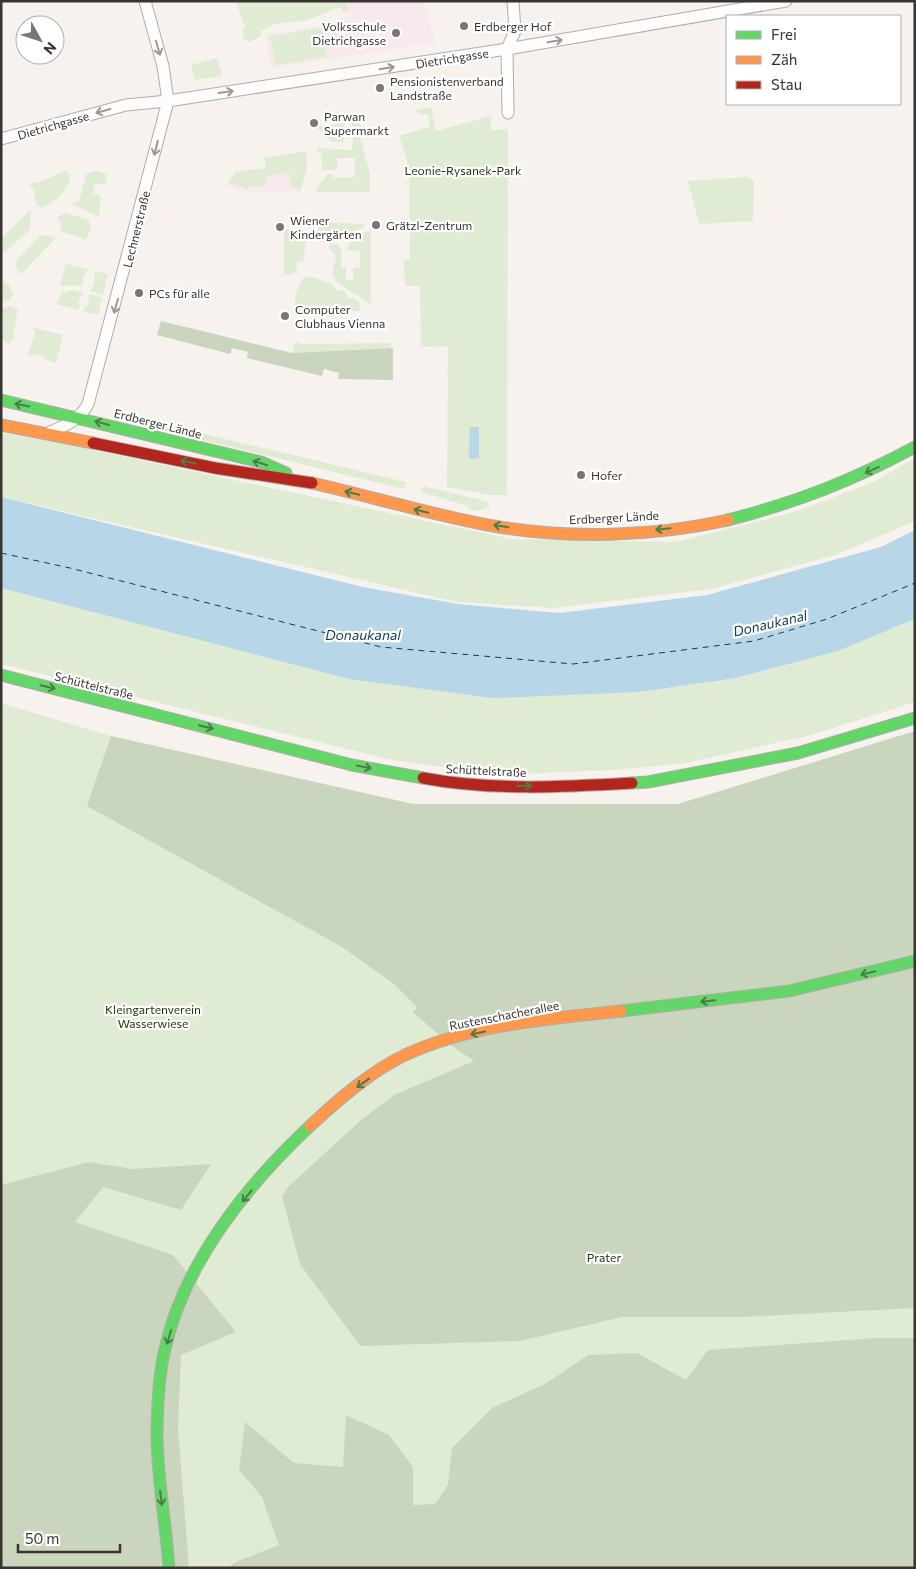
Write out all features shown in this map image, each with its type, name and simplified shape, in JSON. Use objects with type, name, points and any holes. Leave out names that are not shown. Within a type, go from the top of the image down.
[{"type":"main road","name":"Erdberger Lände","points":[[1,400],[79,417],[261,462],[305,481]]},
{"type":"main road","name":"Erdberger Lände","points":[[1,425],[256,476],[305,481],[443,516],[521,530],[575,534],[711,524],[774,508],[817,494],[892,461],[915,447]]},
{"type":"main road","name":"Schüttelstraße","points":[[1,675],[352,765],[455,784],[563,787],[648,782],[798,753],[915,718]]},
{"type":"main road","name":"Rustenschacherallee","points":[[169,1568],[157,1443],[165,1350],[176,1313],[187,1286],[205,1252],[233,1212],[265,1173],[306,1130],[352,1091],[404,1056],[450,1038],[542,1020],[772,994],[915,961]]},
{"type":"street","name":"Lechnerstraße","points":[[79,417],[88,404],[168,101],[163,66],[145,1]]},
{"type":"street","points":[[508,113],[507,49],[515,31],[513,1]]},
{"type":"street","name":"Dietrichgasse","points":[[1,140],[126,105],[168,101],[507,49],[785,1]]},
{"type":"street","points":[[46,433],[69,424],[79,417]]},
{"type":"shaded area","points":[[344,1],[424,1],[436,43],[271,68],[265,35],[335,24],[350,15]]},
{"type":"shaded area","points":[[308,164],[303,177],[301,193],[251,193],[226,186],[236,172]]},
{"type":"green space","points":[[236,1],[344,1],[349,11],[344,13],[341,7],[307,20],[274,24],[261,31],[261,36],[249,42],[244,40],[242,30],[245,27]]},
{"type":"green space","points":[[322,28],[327,57],[275,65],[270,36]]},
{"type":"green space","points":[[217,58],[222,76],[195,80],[191,65]]},
{"type":"green space","name":"Leonie-Rysanek-Park","points":[[431,107],[436,131],[491,116],[491,130],[508,129],[507,495],[489,495],[447,487],[448,346],[421,347],[420,286],[405,286],[404,260],[410,259],[409,167],[399,136],[430,127],[428,114],[422,115],[415,110]]},
{"type":"green space","points":[[359,120],[363,132],[359,134],[370,174],[370,192],[316,192],[317,187],[328,174],[333,174],[334,178],[355,177],[355,158],[337,158],[337,170],[322,170],[322,153],[317,153],[318,148],[352,150],[353,137],[347,138],[347,130],[352,129],[352,121]]},
{"type":"green space","points":[[344,123],[344,142],[332,142],[316,127]]},
{"type":"green space","points":[[306,151],[307,167],[301,189],[291,188],[289,172],[266,176],[265,186],[248,187],[247,190],[244,187],[228,183],[236,172],[266,168],[264,158]]},
{"type":"green space","points":[[67,170],[70,177],[63,192],[47,206],[42,208],[37,206],[33,187],[31,188],[30,184],[34,182],[35,184]]},
{"type":"green space","points":[[96,171],[107,174],[105,184],[95,184],[93,193],[100,195],[99,197],[101,198],[99,217],[73,204],[74,201],[79,202],[86,174]]},
{"type":"green space","points":[[748,177],[754,182],[753,221],[699,224],[688,181]]},
{"type":"green space","points":[[31,209],[30,229],[7,251],[1,253],[1,239]]},
{"type":"green space","points":[[64,213],[88,219],[91,227],[86,240],[60,231],[61,223],[57,218]]},
{"type":"green space","points":[[318,222],[365,224],[362,228],[345,236],[340,233],[337,239],[322,242],[318,238]]},
{"type":"green space","points":[[288,229],[295,234],[300,229],[303,230],[307,239],[303,261],[296,263],[297,271],[293,274],[284,275],[284,230]]},
{"type":"green space","points":[[371,229],[371,304],[337,283],[332,274],[336,256],[328,247],[331,244],[338,244],[341,249],[341,268],[346,268],[346,280],[353,280],[353,268],[360,268],[360,251],[347,250],[348,246],[356,237]]},
{"type":"green space","points":[[46,235],[56,238],[21,274],[16,269],[15,262],[40,236]]},
{"type":"green space","points":[[66,264],[88,269],[83,279],[83,285],[60,286]]},
{"type":"green space","points":[[95,271],[108,274],[103,295],[90,291],[94,283]]},
{"type":"green space","points":[[310,276],[334,285],[336,291],[346,292],[348,299],[354,298],[359,302],[360,311],[294,311],[296,292],[303,278]]},
{"type":"green space","points":[[1,278],[5,284],[8,283],[13,294],[10,300],[1,301]]},
{"type":"green space","points":[[72,290],[83,293],[78,304],[80,305],[79,310],[56,304],[62,293]]},
{"type":"green space","points":[[89,294],[102,298],[98,315],[84,312],[85,306],[88,306]]},
{"type":"green space","points":[[11,306],[18,310],[13,335],[16,335],[10,344],[1,339],[1,309]]},
{"type":"green space","points":[[161,321],[292,353],[393,348],[393,380],[338,379],[339,373],[324,369],[322,376],[247,358],[248,352],[232,348],[230,354],[157,335]]},
{"type":"green space","points":[[34,328],[63,335],[56,363],[46,360],[43,356],[34,354],[27,356],[35,334]]},
{"type":"green space","points":[[295,342],[303,344],[391,343],[391,348],[292,353]]},
{"type":"green space","points":[[116,413],[406,482],[404,489],[112,418]]},
{"type":"green space","points":[[1,433],[69,445],[512,539],[676,542],[794,512],[874,482],[915,458],[915,521],[835,555],[711,589],[553,608],[457,602],[1,497]]},
{"type":"green space","points":[[423,486],[481,500],[487,502],[489,507],[478,511],[470,510],[468,506],[421,492]]},
{"type":"green space","points":[[1,588],[349,679],[639,692],[736,678],[838,651],[915,619],[915,702],[811,735],[686,763],[613,770],[515,774],[456,769],[388,759],[1,664]]},
{"type":"green space","name":"Prater","points":[[1,703],[111,736],[413,804],[678,804],[915,731],[915,1568],[1,1568]]},
{"type":"green space","points":[[915,731],[915,1308],[742,1317],[622,1317],[520,1341],[360,1346],[300,1264],[282,1196],[289,1186],[360,1121],[394,1095],[474,1061],[449,1044],[413,1012],[417,1007],[394,984],[342,947],[87,806],[111,736],[413,804],[678,804]]},
{"type":"green space","points":[[89,1162],[133,1169],[211,1164],[181,1210],[103,1187],[75,1222],[173,1255],[236,1332],[181,1355],[178,1429],[189,1568],[1,1568],[1,1185]]},
{"type":"green space","points":[[876,1338],[915,1338],[915,1568],[227,1568],[238,1561],[279,1545],[262,1497],[239,1470],[245,1422],[294,1463],[343,1467],[346,1415],[389,1435],[413,1467],[413,1505],[435,1504],[448,1485],[452,1448],[492,1408],[545,1384],[588,1355],[637,1353],[686,1380],[708,1350]]},
{"type":"water","points":[[470,427],[479,427],[479,458],[469,459]]},
{"type":"water","name":"Donaukanal","points":[[1,497],[363,587],[458,604],[559,613],[707,595],[881,547],[915,530],[915,619],[838,651],[736,678],[639,692],[493,698],[349,679],[1,588]]},
{"type":"ferry route","points":[[1,553],[70,568],[381,647],[573,664],[754,641],[827,619],[915,583]]},
{"type":"traffic: fast","points":[[1,400],[261,462],[286,473]]},
{"type":"traffic: fast","points":[[728,520],[824,490],[915,447]]},
{"type":"traffic: fast","points":[[1,675],[352,765],[423,778]]},
{"type":"traffic: fast","points":[[632,783],[648,782],[798,753],[915,718]]},
{"type":"traffic: fast","points":[[621,1011],[789,991],[915,961]]},
{"type":"traffic: fast","points":[[169,1568],[159,1472],[157,1416],[159,1382],[165,1349],[174,1317],[187,1286],[221,1227],[263,1174],[310,1126]]},
{"type":"traffic: slow","points":[[1,425],[93,443]]},
{"type":"traffic: slow","points":[[312,483],[470,522],[552,533],[641,533],[699,526],[728,520]]},
{"type":"traffic: slow","points":[[310,1126],[379,1069],[405,1055],[431,1045],[457,1036],[511,1024],[621,1011]]},
{"type":"traffic: jam","points":[[93,443],[215,468],[312,483]]},
{"type":"traffic: jam","points":[[423,778],[475,785],[528,787],[632,783]]},
{"type":"place","name":"Erdberger Hof","points":[[464,26]]},
{"type":"place","name":"Volksschule Dietrichgasse","points":[[396,33]]},
{"type":"place","name":"Pensionistenverband Landstraße","points":[[380,88]]},
{"type":"place","name":"Parwan Supermarkt","points":[[314,123]]},
{"type":"place","name":"Grätzl-Zentrum","points":[[376,225]]},
{"type":"place","name":"Wiener Kindergärten","points":[[280,227]]},
{"type":"place","name":"PCs für alle","points":[[139,293]]},
{"type":"place","name":"Computer Clubhaus Vienna","points":[[285,316]]},
{"type":"place","name":"Hofer","points":[[581,475]]},
{"type":"park label","name":"Kleingartenverein Wasserwiese","points":[[153,1016]]}]
